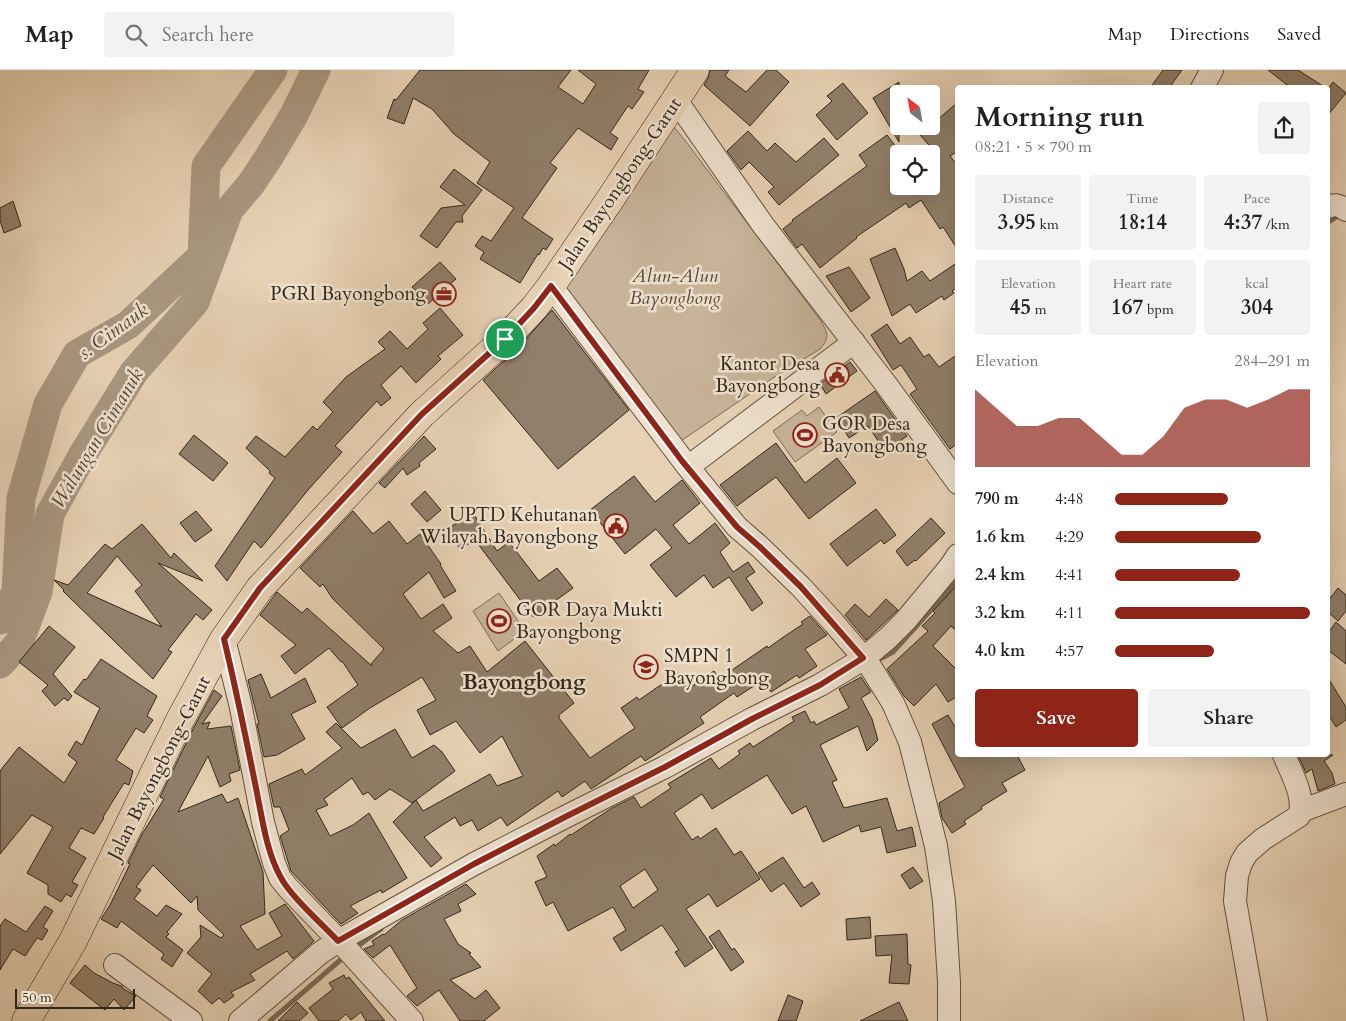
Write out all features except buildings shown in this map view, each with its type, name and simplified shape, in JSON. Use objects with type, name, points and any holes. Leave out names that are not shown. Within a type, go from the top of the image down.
[{"type":"main road","name":"Jalan Bayongbong-Garut","points":[[26,1021],[73,941],[180,720],[224,639],[260,588],[422,414],[505,339],[534,308],[551,286],[695,70]]},
{"type":"street","points":[[1204,85],[1212,70]]},
{"type":"street","points":[[676,100],[764,225],[854,342],[955,479]]},
{"type":"street","points":[[1330,207],[1334,205],[1340,206],[1346,210]]},
{"type":"street","points":[[551,286],[688,467],[737,527],[801,587],[870,666],[899,714],[910,742],[936,846],[944,901],[949,982],[949,1021]]},
{"type":"street","points":[[688,467],[854,342]]},
{"type":"street","points":[[240,1021],[320,953],[342,944],[474,864],[665,767],[752,719],[820,685],[870,666],[888,638],[906,620],[955,560]]},
{"type":"street","points":[[224,639],[240,703],[263,822],[280,878],[412,1021]]},
{"type":"street","points":[[1256,1021],[1235,901],[1237,876],[1241,863],[1247,853],[1263,839],[1299,816],[1301,810],[1300,798],[1285,757]]},
{"type":"street","points":[[1301,810],[1346,794]]},
{"type":"street","points":[[115,965],[191,1021]]},
{"type":"green space","name":"Alun-Alun Bayongbong","points":[[665,116],[821,321],[827,335],[820,349],[773,378],[678,443],[548,286]]},
{"type":"green space","name":"GOR Desa Bayongbong","points":[[819,407],[837,432],[795,462],[773,431],[802,410],[807,416]]},
{"type":"green space","name":"GOR Daya Mukti Bayongbong","points":[[499,593],[525,631],[498,651],[473,611]]},
{"type":"waterway","name":"s. Cimauk","points":[[0,620],[16,592],[21,498],[48,404],[77,354],[128,325],[202,256],[206,166],[273,70]]},
{"type":"waterway","name":"Walungan Cimanuk","points":[[0,664],[19,643],[38,592],[50,514],[82,456],[134,372],[195,302],[229,210],[251,184],[269,157],[294,115],[316,70]]},
{"type":"waterway","points":[[1330,221],[1341,214]]},
{"type":"waterway","points":[[876,661],[893,652],[955,583]]},
{"type":"waterway","points":[[354,949],[381,929]]},
{"type":"waterway","points":[[270,1021],[345,956]]},
{"type":"place","name":"PGRI Bayongbong","points":[[444,294]]},
{"type":"place","name":"Kantor Desa Bayongbong","points":[[837,375]]},
{"type":"place","name":"GOR Desa Bayongbong","points":[[805,435]]},
{"type":"place","name":"UPTD Kehutanan Wilayah Bayongbong","points":[[616,526]]},
{"type":"place","name":"GOR Daya Mukti Bayongbong","points":[[499,621]]},
{"type":"place","name":"SMPN 1 Bayongbong","points":[[646,667]]},
{"type":"district","name":"Bayongbong","points":[[524,682]]},
{"type":"route","points":[[551,286],[682,461],[737,527],[801,587],[863,658],[820,685],[752,719],[665,767],[474,864],[338,941],[289,889],[280,878],[274,863],[263,822],[240,703],[224,639],[260,588],[373,469],[422,414],[505,339],[534,308],[551,286]]}]
